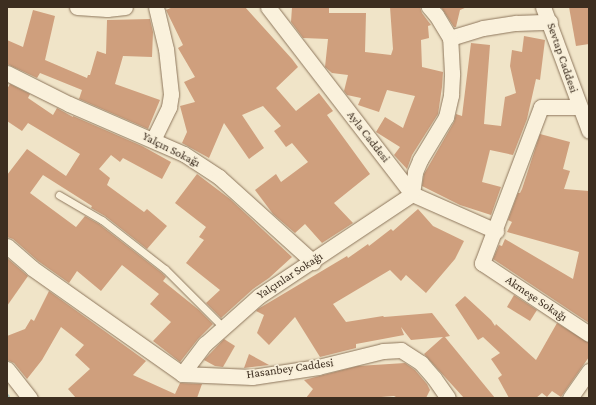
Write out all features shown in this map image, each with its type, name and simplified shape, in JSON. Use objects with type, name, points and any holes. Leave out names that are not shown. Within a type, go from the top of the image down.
[{"type":"street","points":[[77,7],[107,9],[125,7]]},
{"type":"street","points":[[153,140],[169,107],[171,94],[170,71],[156,7]]},
{"type":"street","name":"Ayla Caddesi","points":[[268,7],[412,194],[496,231]]},
{"type":"street","points":[[412,194],[415,172],[420,160],[446,117],[451,95],[452,73],[450,38],[436,15],[429,7]]},
{"type":"street","name":"Sevtap Caddesi","points":[[543,7],[550,22],[579,107],[589,131]]},
{"type":"street","points":[[450,38],[483,28],[516,23],[550,22]]},
{"type":"street","name":"Yalçın Sokağı","points":[[7,73],[68,104],[184,154],[220,177],[313,262]]},
{"type":"street","points":[[496,231],[541,107],[579,107]]},
{"type":"street","name":"Yalçınlar Sokağı","points":[[182,374],[205,344],[222,327],[259,296],[313,262],[412,194]]},
{"type":"street","name":"Akmeşe Sokağı","points":[[496,231],[482,263],[589,334]]},
{"type":"street","points":[[7,246],[32,268],[182,374]]},
{"type":"street","name":"Hasanbey Caddesi","points":[[182,374],[252,377],[318,367],[383,351],[401,350],[420,363],[434,378],[448,398]]},
{"type":"street","points":[[7,369],[30,398]]},
{"type":"street","points":[[570,398],[589,371]]},
{"type":"lane","points":[[59,195],[102,220],[159,264],[222,327]]},
{"type":"building","points":[[173,7],[245,7],[292,59],[298,67],[276,88],[296,111],[319,93],[333,111],[327,115],[370,174],[334,203],[353,223],[322,243],[305,224],[295,233],[273,214],[255,190],[276,174],[281,182],[308,162],[292,143],[286,147],[274,131],[281,126],[263,106],[242,115],[264,148],[249,159],[224,123],[209,158],[182,143],[187,132],[180,106],[195,102],[184,82],[195,77],[178,48],[183,45],[166,10]]},
{"type":"building","points":[[292,7],[329,7],[329,13],[366,13],[365,52],[391,55],[393,49],[390,7],[420,7],[422,13],[431,25],[428,26],[429,38],[421,40],[422,67],[443,72],[442,87],[438,114],[412,155],[407,169],[394,155],[400,147],[376,132],[385,117],[403,128],[415,96],[387,90],[379,112],[358,105],[361,98],[347,95],[344,91],[348,75],[332,73],[325,67],[328,39],[303,38],[291,22]]},
{"type":"building","points":[[441,7],[467,7],[460,10],[456,27],[454,27]]},
{"type":"building","points":[[569,7],[589,7],[589,44],[576,46]]},
{"type":"building","points":[[33,10],[55,16],[45,60],[87,78],[88,75],[90,75],[97,51],[106,54],[107,20],[150,19],[153,32],[152,57],[123,56],[115,84],[160,100],[148,129],[79,99],[82,90],[40,73],[37,78],[7,64],[7,40],[23,47]]},
{"type":"building","points":[[524,36],[545,40],[540,80],[536,79],[527,119],[513,155],[490,150],[482,182],[501,187],[491,215],[460,205],[422,186],[424,174],[454,122],[456,114],[462,116],[471,43],[490,45],[484,124],[501,126],[505,97],[516,93],[510,66],[512,50],[522,52]]},
{"type":"building","points":[[10,84],[30,94],[28,98],[53,115],[57,108],[73,117],[142,146],[171,162],[162,179],[123,158],[120,162],[111,155],[99,169],[110,178],[107,185],[144,212],[147,209],[167,226],[147,249],[105,216],[91,208],[92,206],[43,175],[30,193],[76,227],[85,216],[99,224],[162,273],[166,277],[163,281],[199,310],[213,324],[198,339],[180,362],[153,341],[171,322],[150,304],[159,294],[122,265],[101,291],[77,271],[69,283],[38,261],[13,239],[7,237],[7,175],[27,149],[66,176],[80,154],[28,123],[22,131],[7,121],[7,89]]},
{"type":"building","points":[[540,134],[570,142],[563,169],[570,171],[564,189],[589,191],[589,323],[493,259],[499,245],[502,246],[505,239],[573,279],[579,252],[507,232],[512,222],[508,220],[518,193],[520,193],[522,189]]},
{"type":"building","points":[[197,174],[230,199],[292,257],[221,318],[206,303],[220,290],[186,263],[204,240],[199,237],[206,227],[175,203]]},
{"type":"building","points":[[418,209],[433,226],[464,241],[455,259],[426,293],[406,275],[401,281],[390,270],[333,304],[346,322],[383,316],[432,313],[450,336],[445,337],[495,398],[464,398],[424,354],[443,337],[411,340],[401,327],[404,335],[356,344],[356,348],[320,357],[295,317],[269,345],[257,333],[264,315],[256,311],[258,309],[347,256],[348,258],[368,244],[369,246],[391,229],[393,231]]},
{"type":"building","points":[[7,258],[28,276],[7,306]]},
{"type":"building","points":[[49,291],[146,361],[133,375],[175,394],[180,383],[202,384],[197,398],[76,398],[68,389],[90,369],[75,355],[84,345],[61,327],[42,360],[27,379],[14,363],[7,360],[7,336],[25,329],[31,319],[34,321]]},
{"type":"building","points":[[514,295],[537,310],[530,321],[507,307]]},
{"type":"building","points":[[465,296],[491,320],[495,326],[496,324],[536,360],[557,323],[589,343],[589,357],[561,397],[552,391],[547,397],[542,393],[536,398],[509,398],[498,378],[502,375],[491,359],[500,353],[483,337],[478,340],[455,305]]},
{"type":"building","points":[[224,339],[235,346],[223,367],[215,366],[204,360]]},
{"type":"building","points":[[249,354],[269,365],[244,368]]},
{"type":"building","points":[[405,363],[415,370],[427,384],[430,390],[426,398],[398,398],[394,396],[368,398],[306,398],[313,389],[304,380],[358,366]]}]
